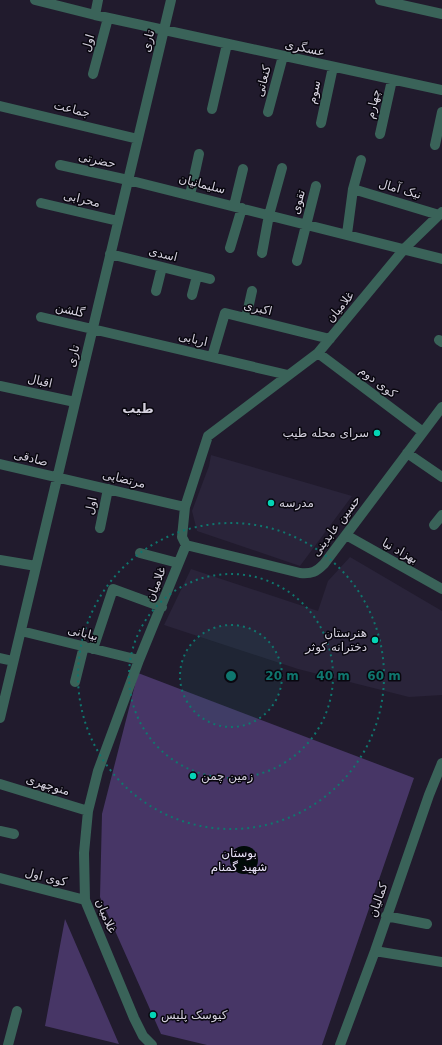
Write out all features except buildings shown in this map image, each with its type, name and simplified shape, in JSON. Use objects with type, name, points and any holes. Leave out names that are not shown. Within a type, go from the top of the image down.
[{"type":"street","name":"عسگری","points":[[35,0],[108,18],[442,90]]},
{"type":"street","points":[[95,15],[98,0]]},
{"type":"street","name":"تاری","points":[[0,718],[171,0]]},
{"type":"street","points":[[380,0],[442,14]]},
{"type":"street","name":"اول","points":[[93,74],[108,18]]},
{"type":"street","points":[[212,109],[227,44]]},
{"type":"street","name":"کنعانی","points":[[268,112],[283,56]]},
{"type":"street","name":"سوم","points":[[321,124],[333,67]]},
{"type":"street","name":"چهارم","points":[[380,134],[392,80]]},
{"type":"street","name":"جماعت","points":[[0,106],[138,139]]},
{"type":"street","points":[[435,145],[442,112]]},
{"type":"street","points":[[190,195],[199,154]]},
{"type":"street","points":[[347,234],[353,189],[361,160]]},
{"type":"street","name":"حضرتی","points":[[60,165],[128,180]]},
{"type":"street","points":[[262,253],[269,214],[282,168]]},
{"type":"street","points":[[230,248],[238,207],[243,169]]},
{"type":"street","name":"سلیمانیان","points":[[128,180],[405,248]]},
{"type":"street","name":"تقوی","points":[[297,261],[316,186]]},
{"type":"street","name":"نیک آمال","points":[[353,189],[440,213]]},
{"type":"street","name":"محرابی","points":[[41,203],[118,221]]},
{"type":"street","name":"غلامیان","points":[[152,1045],[143,1036],[134,1018],[85,900],[84,853],[88,811],[98,770],[138,660],[162,607],[186,545],[182,537],[185,507],[208,436],[318,353],[405,248],[440,213]]},
{"type":"street","points":[[405,248],[442,259]]},
{"type":"street","name":"اسدی","points":[[110,254],[210,279]]},
{"type":"street","points":[[156,291],[162,267]]},
{"type":"street","points":[[192,295],[197,276]]},
{"type":"street","points":[[246,318],[252,291]]},
{"type":"street","name":"اکبری","points":[[212,357],[226,313],[330,339]]},
{"type":"street","name":"گلشن","points":[[41,317],[92,329]]},
{"type":"street","name":"اربابی","points":[[92,329],[288,375]]},
{"type":"street","name":"کوی دوم","points":[[318,353],[423,432]]},
{"type":"street","name":"اقبال","points":[[0,386],[75,402]]},
{"type":"street","name":"حسین عابدینی","points":[[186,545],[300,574],[311,574],[318,570],[346,535],[442,407]]},
{"type":"street","points":[[407,453],[442,477]]},
{"type":"street","name":"صادقی","points":[[0,464],[57,478]]},
{"type":"street","name":"مرتضایی","points":[[57,478],[185,507]]},
{"type":"street","name":"اول","points":[[100,528],[108,489]]},
{"type":"street","points":[[434,525],[442,515]]},
{"type":"street","name":"بهزاد نیا","points":[[346,535],[442,589]]},
{"type":"street","points":[[140,553],[178,563]]},
{"type":"street","points":[[0,560],[36,566]]},
{"type":"street","points":[[75,682],[113,589],[162,607]]},
{"type":"street","name":"بیابانی","points":[[20,631],[138,660]]},
{"type":"street","points":[[0,658],[14,661]]},
{"type":"street","name":"کمالیان","points":[[340,1045],[375,951],[429,795],[442,763]]},
{"type":"street","name":"منوچهری","points":[[0,784],[88,811]]},
{"type":"street","points":[[0,831],[14,834]]},
{"type":"street","name":"کوی اول","points":[[0,878],[85,900]]},
{"type":"street","points":[[386,916],[427,924]]},
{"type":"street","points":[[375,951],[442,962]]},
{"type":"street","points":[[8,1045],[17,1011]]},
{"type":"shaded area","name":"مدرسه","points":[[211,455],[352,496],[300,566],[197,531],[192,511],[209,466]]},
{"type":"shaded area","name":"هنرستان دخترانه کوثر","points":[[350,557],[442,611],[442,695],[409,697],[298,669],[164,625],[191,569],[318,611],[328,581]]},
{"type":"shaded area","points":[[244,846],[254,850],[258,860],[254,870],[244,874],[234,870],[230,860],[234,850]]},
{"type":"green space","name":"بوستان شهید گمنام","points":[[138,673],[414,778],[322,1045],[207,1045],[161,1034],[100,897],[102,814]]},
{"type":"green space","points":[[65,919],[119,1044],[45,1026]]},
{"type":"place","name":"سرای محله طیب","points":[[377,433]]},
{"type":"place","name":"مدرسه","points":[[271,503]]},
{"type":"place","name":"هنرستان دخترانه کوثر","points":[[375,640]]},
{"type":"place","name":"زمین چمن","points":[[193,776]]},
{"type":"place","name":"کیوسک پلیس","points":[[153,1015]]},
{"type":"district","name":"طیب","points":[[138,408]]}]
